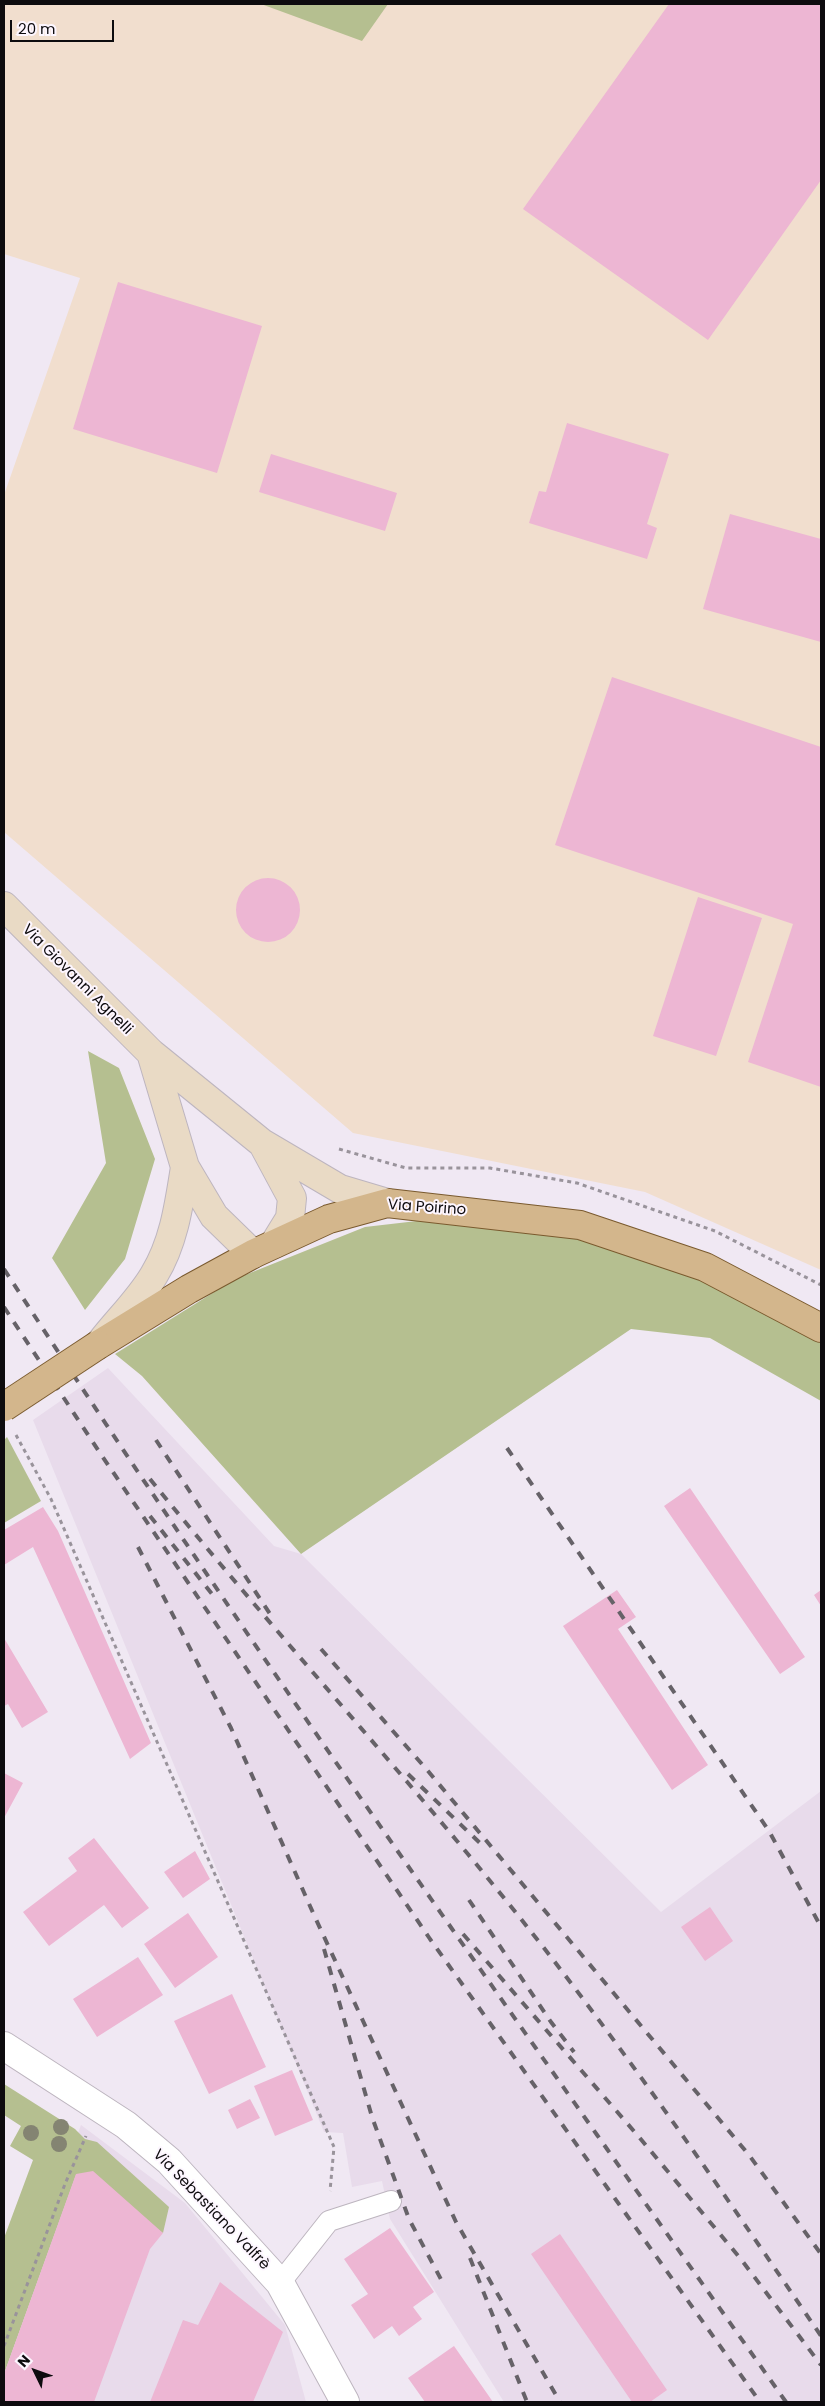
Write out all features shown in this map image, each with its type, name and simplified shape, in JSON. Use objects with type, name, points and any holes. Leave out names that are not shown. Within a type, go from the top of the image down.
[{"type":"main road","name":"Via Poirino","points":[[8,1417],[98,1345],[189,1289],[264,1249],[329,1219],[387,1203],[580,1225],[704,1267],[821,1328]]},
{"type":"street","name":"Via Giovanni Agnelli","points":[[4,906],[151,1054],[262,1143],[340,1190],[387,1203]]},
{"type":"street","points":[[151,1054],[185,1167],[214,1216],[264,1249],[290,1218],[292,1198],[262,1143]]},
{"type":"street","points":[[98,1345],[154,1276],[167,1249],[176,1222],[185,1167]]},
{"type":"street","name":"Via Sebastiano Valfrè","points":[[4,2046],[126,2125],[169,2161],[280,2283],[345,2402]]},
{"type":"lane","points":[[280,2283],[329,2221],[391,2201]]},
{"type":"path","points":[[336,1148],[406,1168],[490,1168],[577,1183],[715,1231],[821,1285]]},
{"type":"path","points":[[8,1417],[55,1508],[334,2147],[330,2170],[329,2221]]},
{"type":"path","points":[[4,2346],[65,2184],[98,2108]]},
{"type":"shaded area","points":[[4,4],[821,4],[821,1270],[645,1192],[353,1133],[4,832],[4,495],[80,278],[4,254]]},
{"type":"shaded area","points":[[108,1368],[274,1546],[301,1554],[661,1912],[821,1791],[821,2402],[504,2402],[390,2219],[382,2181],[352,2187],[343,2133],[324,2132],[33,1420]]},
{"type":"shaded area","points":[[81,2125],[185,2203],[285,2325],[306,2402],[4,2402],[4,2324]]},
{"type":"green space","points":[[261,4],[388,4],[362,41]]},
{"type":"green space","points":[[88,1051],[119,1068],[155,1159],[125,1259],[85,1310],[52,1258],[106,1163]]},
{"type":"green space","points":[[460,1216],[574,1229],[708,1279],[821,1343],[821,1401],[710,1338],[631,1329],[301,1554],[142,1376],[115,1354],[235,1279],[365,1227]]},
{"type":"green space","points":[[7,1437],[41,1501],[4,1523],[4,1440]]},
{"type":"green space","points":[[4,2084],[75,2129],[85,2139],[97,2142],[169,2207],[163,2233],[76,2175],[4,2374],[4,2238],[33,2160],[10,2146],[21,2126],[4,2115]]},
{"type":"building","points":[[669,4],[821,4],[821,180],[708,340],[523,209]]},
{"type":"building","points":[[118,282],[262,326],[217,473],[73,429]]},
{"type":"building","points":[[567,423],[669,454],[647,524],[657,528],[647,559],[529,523],[539,491],[546,492]]},
{"type":"building","points":[[271,454],[397,493],[385,531],[259,492]]},
{"type":"building","points":[[730,514],[821,539],[821,642],[703,609]]},
{"type":"building","points":[[612,677],[821,747],[821,1087],[748,1062],[793,924],[555,845]]},
{"type":"building","points":[[268,878],[280,880],[291,887],[298,898],[300,910],[298,922],[291,933],[280,940],[268,942],[256,940],[245,933],[238,922],[236,910],[238,898],[245,887],[256,880]]},
{"type":"building","points":[[698,897],[762,918],[716,1056],[653,1036]]},
{"type":"building","points":[[690,1488],[805,1657],[780,1674],[664,1506]]},
{"type":"building","points":[[43,1507],[58,1531],[151,1743],[130,1759],[33,1547],[4,1565],[4,1530]]},
{"type":"building","points":[[617,1590],[636,1617],[618,1629],[708,1765],[672,1790],[563,1626]]},
{"type":"building","points":[[821,1590],[821,1606],[814,1595]]},
{"type":"building","points":[[4,1638],[48,1712],[22,1728],[8,1704],[4,1706]]},
{"type":"building","points":[[4,1773],[23,1783],[4,1818]]},
{"type":"building","points":[[94,1838],[149,1908],[122,1928],[104,1905],[49,1946],[23,1912],[77,1871],[68,1858]]},
{"type":"building","points":[[195,1851],[210,1879],[183,1898],[164,1872]]},
{"type":"building","points":[[710,1907],[733,1941],[705,1961],[681,1927]]},
{"type":"building","points":[[188,1913],[218,1957],[175,1988],[144,1944]]},
{"type":"building","points":[[138,1957],[163,1995],[97,2037],[73,1999]]},
{"type":"building","points":[[232,1994],[266,2067],[209,2094],[174,2021]]},
{"type":"building","points":[[292,2070],[313,2120],[275,2136],[254,2086]]},
{"type":"building","points":[[250,2099],[260,2118],[237,2129],[228,2110]]},
{"type":"building","points":[[93,2171],[163,2233],[150,2249],[94,2402],[4,2402],[4,2374],[76,2174]]},
{"type":"building","points":[[390,2228],[434,2292],[413,2307],[422,2319],[399,2336],[392,2326],[374,2339],[351,2305],[368,2294],[344,2259]]},
{"type":"building","points":[[560,2234],[667,2390],[650,2402],[632,2402],[531,2254]]},
{"type":"building","points":[[220,2282],[283,2332],[253,2402],[150,2402],[183,2320],[198,2325]]},
{"type":"building","points":[[454,2346],[493,2402],[425,2402],[408,2378]]},
{"type":"railway","points":[[4,1269],[194,1556],[291,1698],[786,2402]]},
{"type":"railway","points":[[4,1307],[100,1453],[430,1939],[760,2402]]},
{"type":"railway","points":[[156,1440],[274,1620]]},
{"type":"railway","points":[[507,1448],[769,1831],[821,1927]]},
{"type":"railway","points":[[150,1479],[453,1836],[551,1957],[655,2097],[821,2336]]},
{"type":"railway","points":[[150,1516],[212,1594]]},
{"type":"railway","points":[[138,1547],[231,1728],[314,1915],[456,2222],[560,2402]]},
{"type":"railway","points":[[321,1649],[428,1771],[749,2155],[821,2254]]},
{"type":"railway","points":[[408,1774],[482,1845]]},
{"type":"railway","points":[[469,1900],[551,2022],[574,2052]]},
{"type":"railway","points":[[463,1934],[639,2137],[740,2258],[821,2365]]},
{"type":"railway","points":[[324,1949],[372,2117],[409,2219],[444,2285]]},
{"type":"railway","points":[[470,2258],[527,2402]]}]
